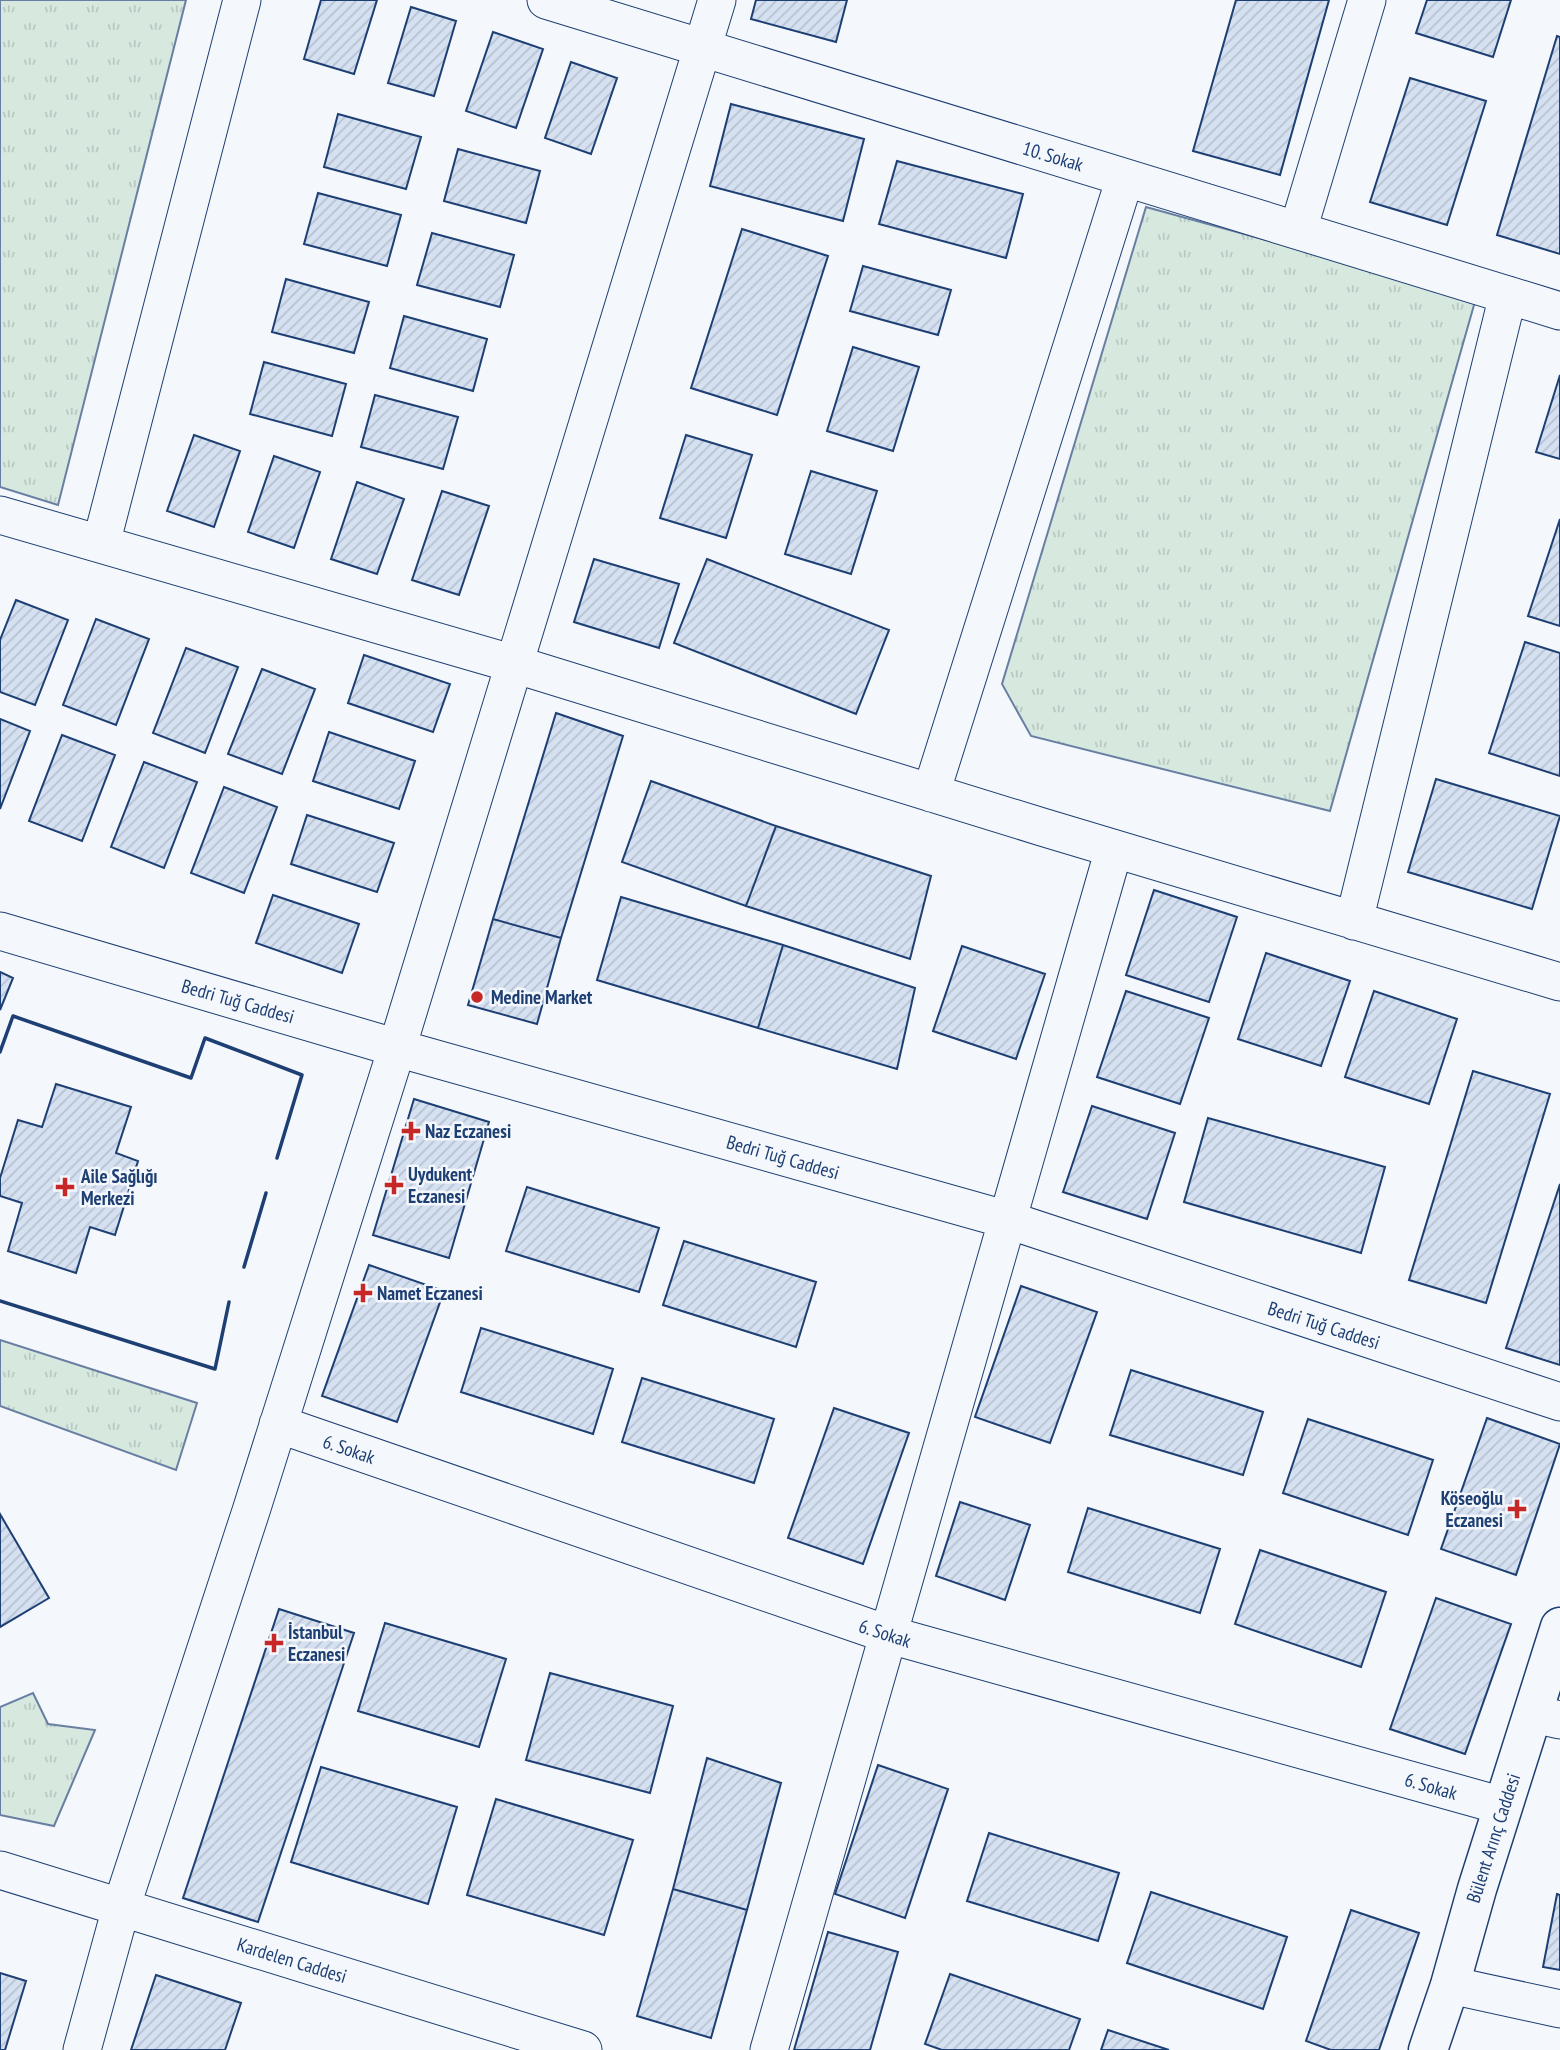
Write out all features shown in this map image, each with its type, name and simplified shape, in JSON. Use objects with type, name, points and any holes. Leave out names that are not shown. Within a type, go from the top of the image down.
[{"type":"street","points":[[101,544],[243,0]]},
{"type":"street","name":"10. Sokak","points":[[546,0],[1560,311]]},
{"type":"street","points":[[82,2050],[121,1908],[397,1048],[717,0]]},
{"type":"street","points":[[1298,230],[1367,0]]},
{"type":"street","points":[[931,793],[1125,177]]},
{"type":"street","points":[[1353,921],[1508,295]]},
{"type":"street","points":[[0,515],[514,664],[1114,849],[1560,982]]},
{"type":"street","points":[[769,2050],[1114,849]]},
{"type":"street","name":"Bedri Tuğ Caddesi","points":[[0,931],[397,1048],[1008,1220],[1560,1402]]},
{"type":"street","name":"6. Sokak","points":[[278,1424],[890,1635],[1503,1806]]},
{"type":"street","name":"Bülent Arınç Caddesi","points":[[1428,2050],[1503,1806],[1547,1717],[1560,1627]]},
{"type":"street","name":"Kardelen Caddesi","points":[[0,1870],[583,2050]]},
{"type":"street","points":[[1450,1985],[1560,2009]]},
{"type":"green space","points":[[0,0],[186,0],[58,505],[0,487]]},
{"type":"green space","points":[[1146,207],[1476,298],[1330,811],[1031,736],[1002,684]]},
{"type":"green space","points":[[0,1340],[197,1403],[176,1470],[0,1406]]},
{"type":"green space","points":[[33,1693],[48,1724],[95,1730],[54,1826],[0,1815],[0,1707]]},
{"type":"building","points":[[321,0],[377,0],[354,74],[304,59]]},
{"type":"building","points":[[756,0],[847,0],[836,42],[751,19]]},
{"type":"building","points":[[1236,0],[1329,0],[1280,175],[1193,151]]},
{"type":"building","points":[[1427,0],[1511,0],[1493,57],[1416,33]]},
{"type":"building","points":[[411,7],[456,21],[434,96],[388,83]]},
{"type":"building","points":[[493,32],[543,49],[516,128],[466,111]]},
{"type":"building","points":[[1557,36],[1560,37],[1560,254],[1497,235]]},
{"type":"building","points":[[571,62],[617,78],[591,154],[545,138]]},
{"type":"building","points":[[1410,78],[1486,101],[1447,225],[1370,202]]},
{"type":"building","points":[[731,104],[864,139],[843,221],[710,186]]},
{"type":"building","points":[[338,114],[421,137],[406,189],[324,167]]},
{"type":"building","points":[[458,149],[540,171],[526,223],[444,201]]},
{"type":"building","points":[[897,161],[1023,194],[1006,258],[879,224]]},
{"type":"building","points":[[318,193],[401,215],[387,266],[304,244]]},
{"type":"building","points":[[742,229],[828,256],[777,415],[691,388]]},
{"type":"building","points":[[432,233],[514,255],[500,307],[417,285]]},
{"type":"building","points":[[863,266],[951,290],[938,335],[850,311]]},
{"type":"building","points":[[286,279],[369,302],[354,353],[272,332]]},
{"type":"building","points":[[404,316],[487,339],[473,391],[390,368]]},
{"type":"building","points":[[853,347],[919,367],[893,451],[827,431]]},
{"type":"building","points":[[264,362],[346,384],[332,436],[250,414]]},
{"type":"building","points":[[1560,375],[1560,459],[1536,452]]},
{"type":"building","points":[[375,395],[458,417],[443,469],[361,447]]},
{"type":"building","points":[[194,435],[240,451],[214,527],[167,511]]},
{"type":"building","points":[[686,435],[752,455],[726,538],[660,518]]},
{"type":"building","points":[[274,456],[320,472],[294,548],[248,532]]},
{"type":"building","points":[[811,471],[877,491],[851,574],[785,554]]},
{"type":"building","points":[[357,482],[404,499],[377,574],[331,559]]},
{"type":"building","points":[[442,491],[489,506],[459,595],[412,580]]},
{"type":"building","points":[[1560,519],[1560,626],[1528,616]]},
{"type":"building","points":[[594,559],[679,584],[659,648],[574,622]]},
{"type":"building","points":[[707,559],[889,630],[856,714],[674,643]]},
{"type":"building","points":[[16,600],[68,620],[35,705],[0,692],[0,640]]},
{"type":"building","points":[[96,619],[149,639],[116,725],[63,705]]},
{"type":"building","points":[[1525,642],[1560,653],[1560,776],[1489,753]]},
{"type":"building","points":[[186,648],[238,667],[205,753],[153,733]]},
{"type":"building","points":[[364,655],[450,684],[433,732],[348,703]]},
{"type":"building","points":[[262,669],[315,689],[282,774],[228,754]]},
{"type":"building","points":[[556,713],[623,736],[561,938],[493,919]]},
{"type":"building","points":[[0,719],[30,731],[0,809]]},
{"type":"building","points":[[329,732],[415,761],[399,809],[313,781]]},
{"type":"building","points":[[62,735],[115,755],[82,841],[29,821]]},
{"type":"building","points":[[144,762],[197,782],[164,868],[111,847]]},
{"type":"building","points":[[1436,779],[1560,816],[1532,909],[1408,872]]},
{"type":"building","points":[[651,781],[776,826],[746,906],[622,862]]},
{"type":"building","points":[[224,787],[277,807],[244,893],[191,873]]},
{"type":"building","points":[[307,815],[394,843],[377,892],[291,864]]},
{"type":"building","points":[[776,826],[931,876],[910,959],[746,906]]},
{"type":"building","points":[[1154,890],[1237,917],[1209,1002],[1126,975]]},
{"type":"building","points":[[273,895],[359,924],[342,973],[256,943]]},
{"type":"building","points":[[621,897],[783,945],[758,1028],[597,980]]},
{"type":"building","points":[[493,919],[561,938],[537,1024],[468,1005]]},
{"type":"building","points":[[783,945],[915,988],[897,1069],[758,1028]]},
{"type":"building","points":[[962,946],[1045,974],[1016,1059],[933,1031]]},
{"type":"building","points":[[1266,953],[1350,981],[1321,1066],[1238,1039]]},
{"type":"building","points":[[0,972],[13,978],[0,1010]]},
{"type":"building","points":[[1126,991],[1209,1018],[1180,1104],[1097,1077]]},
{"type":"building","points":[[1374,991],[1457,1019],[1429,1104],[1345,1077]]},
{"type":"building","points":[[1473,1071],[1550,1094],[1486,1303],[1409,1280]]},
{"type":"building","name":"Aile Sağlığı Merkezi","points":[[56,1084],[131,1107],[116,1153],[138,1161],[115,1235],[90,1227],[76,1273],[8,1251],[22,1203],[0,1196],[0,1178],[18,1120],[42,1127]]},
{"type":"building","points":[[414,1099],[489,1122],[449,1258],[373,1235]]},
{"type":"building","points":[[1092,1106],[1175,1133],[1147,1219],[1063,1192]]},
{"type":"building","points":[[1208,1118],[1385,1167],[1361,1253],[1184,1202]]},
{"type":"building","points":[[1560,1184],[1560,1365],[1506,1348]]},
{"type":"building","points":[[527,1187],[659,1228],[639,1292],[506,1251]]},
{"type":"building","points":[[684,1241],[816,1282],[796,1347],[663,1305]]},
{"type":"building","points":[[369,1265],[444,1291],[397,1422],[322,1396]]},
{"type":"building","points":[[1021,1286],[1097,1312],[1050,1443],[975,1417]]},
{"type":"building","points":[[481,1328],[613,1369],[593,1434],[461,1392]]},
{"type":"building","points":[[1131,1370],[1263,1412],[1243,1475],[1110,1435]]},
{"type":"building","points":[[642,1378],[774,1419],[754,1483],[622,1442]]},
{"type":"building","points":[[834,1408],[909,1433],[863,1564],[788,1538]]},
{"type":"building","points":[[1487,1418],[1560,1444],[1516,1575],[1441,1549]]},
{"type":"building","points":[[1308,1419],[1433,1460],[1408,1535],[1283,1493]]},
{"type":"building","points":[[960,1502],[1030,1525],[1005,1600],[936,1576]]},
{"type":"building","points":[[1088,1508],[1220,1549],[1200,1613],[1068,1572]]},
{"type":"building","points":[[0,1514],[49,1598],[0,1627]]},
{"type":"building","points":[[1260,1550],[1386,1592],[1361,1667],[1235,1624]]},
{"type":"building","points":[[1436,1598],[1511,1624],[1465,1754],[1390,1729]]},
{"type":"building","points":[[279,1609],[354,1633],[258,1922],[183,1898]]},
{"type":"building","points":[[385,1623],[506,1659],[479,1747],[358,1711]]},
{"type":"building","points":[[550,1673],[673,1706],[650,1793],[526,1760]]},
{"type":"building","points":[[707,1758],[781,1783],[747,1910],[673,1889]]},
{"type":"building","points":[[878,1765],[948,1789],[905,1918],[835,1894]]},
{"type":"building","points":[[321,1767],[457,1807],[428,1904],[291,1862]]},
{"type":"building","points":[[496,1799],[633,1840],[604,1935],[467,1895]]},
{"type":"building","points":[[989,1833],[1119,1873],[1098,1941],[967,1901]]},
{"type":"building","points":[[673,1889],[747,1910],[711,2038],[637,2016]]},
{"type":"building","points":[[1151,1892],[1287,1937],[1263,2009],[1127,1963]]},
{"type":"building","points":[[1557,1894],[1560,1895],[1560,1970],[1543,1967]]},
{"type":"building","points":[[1351,1910],[1419,1933],[1379,2050],[1331,2050],[1306,2041]]},
{"type":"building","points":[[828,1932],[898,1952],[870,2050],[794,2050]]},
{"type":"building","points":[[0,1973],[26,1981],[5,2050],[0,2050]]},
{"type":"building","points":[[950,1974],[1080,2019],[1069,2050],[942,2050],[925,2044]]},
{"type":"building","points":[[156,1975],[241,2003],[225,2050],[131,2050]]},
{"type":"building","points":[[1108,2030],[1169,2050],[1101,2050]]},
{"type":"wall","points":[[0,1052],[13,1016],[191,1078],[205,1038],[302,1075],[277,1158]]},
{"type":"wall","points":[[244,1267],[266,1193]]},
{"type":"wall","points":[[0,1301],[215,1369],[229,1302]]},
{"type":"place","name":"Medine Market","points":[[477,997]]},
{"type":"place","name":"Naz Eczanesi","points":[[411,1131]]},
{"type":"place","name":"Uydukent Eczanesi","points":[[394,1185]]},
{"type":"place","name":"Aile Sağlığı Merkezi","points":[[65,1187]]},
{"type":"place","name":"Namet Eczanesi","points":[[363,1293]]},
{"type":"place","name":"Köseoğlu Eczanesi","points":[[1517,1509]]},
{"type":"place","name":"İstanbul Eczanesi","points":[[274,1643]]}]
